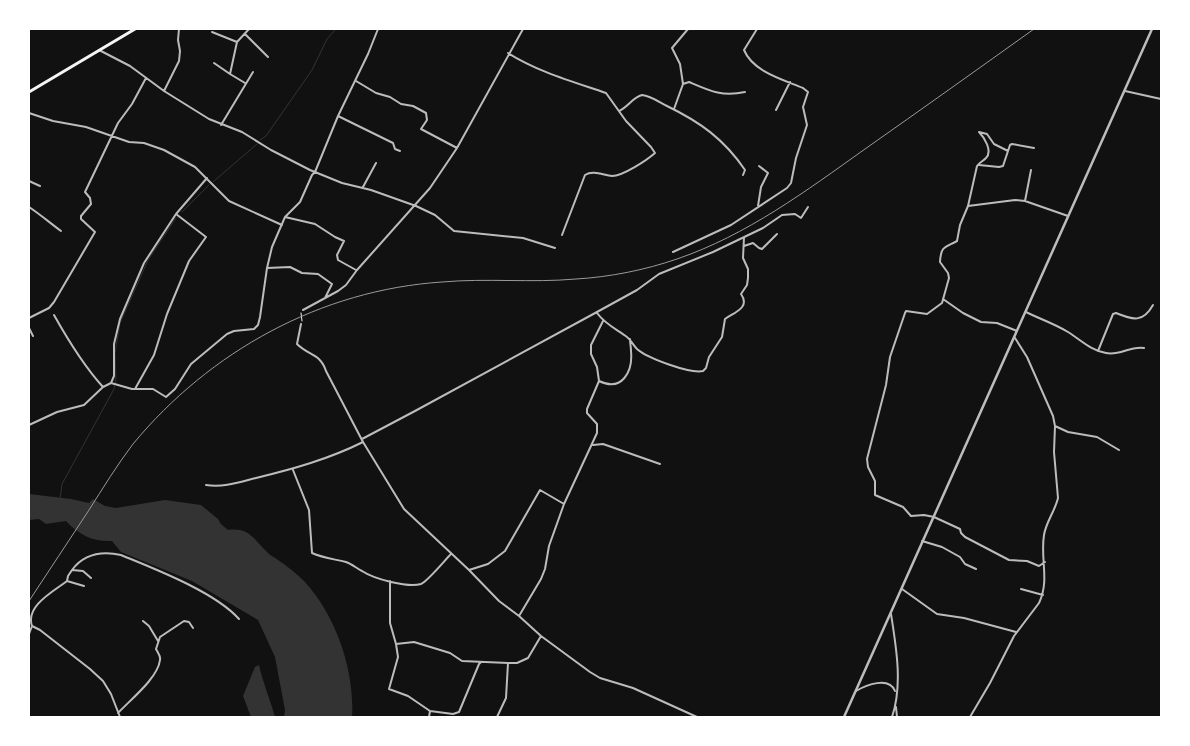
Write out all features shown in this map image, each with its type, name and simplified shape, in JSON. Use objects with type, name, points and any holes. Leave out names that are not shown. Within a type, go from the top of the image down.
[{"type":"main road","points":[[29,92],[134,29]]},
{"type":"street","points":[[164,91],[179,61],[179,29]]},
{"type":"street","points":[[230,74],[237,42],[249,29]]},
{"type":"street","points":[[29,425],[57,412],[84,405],[103,387],[113,384],[135,389],[153,389],[166,397],[175,389],[190,364],[227,334],[234,331],[254,329],[258,325],[266,268],[272,247],[285,217],[300,202],[315,172],[338,116],[378,29]]},
{"type":"street","points":[[303,310],[342,289],[416,206],[437,179],[457,148],[523,29]]},
{"type":"street","points":[[674,109],[683,84],[680,64],[672,48],[688,29]]},
{"type":"street","points":[[672,252],[731,225],[787,188],[790,184],[807,125],[803,107],[808,92],[762,70],[745,54],[744,50],[756,29]]},
{"type":"street","points":[[844,717],[1152,29]]},
{"type":"street","points":[[212,32],[237,42]]},
{"type":"street","points":[[245,34],[268,57]]},
{"type":"street","points":[[99,50],[130,66],[209,120],[242,132],[291,161],[315,172],[416,206],[435,216],[454,231],[523,238],[555,248]]},
{"type":"street","points":[[508,53],[519,60],[570,81],[606,93],[618,112],[655,153],[646,161],[615,176],[590,172],[585,175],[562,235]]},
{"type":"street","points":[[214,63],[245,83]]},
{"type":"street","points":[[221,125],[253,72]]},
{"type":"street","points":[[29,318],[49,308],[54,302],[95,232],[81,216],[91,204],[90,198],[84,192],[118,123],[132,104],[146,78]]},
{"type":"street","points":[[355,80],[401,104],[413,106],[426,113],[427,120],[421,129],[457,148]]},
{"type":"street","points":[[683,84],[689,82],[724,95],[744,92]]},
{"type":"street","points":[[776,110],[790,82]]},
{"type":"street","points":[[1124,91],[1161,99]]},
{"type":"street","points":[[618,112],[642,94],[674,109],[700,124],[720,139],[745,170],[743,176]]},
{"type":"street","points":[[29,113],[53,121],[86,127],[129,142],[144,143],[164,150],[190,163],[229,201],[282,225]]},
{"type":"street","points":[[338,116],[393,143],[395,149],[400,152]]},
{"type":"street","points":[[1008,150],[994,144],[987,134],[979,132],[989,152],[988,156],[977,166],[968,206],[956,241],[945,246],[942,251],[940,262],[948,273],[949,278],[943,299],[940,305],[927,314],[910,310],[905,313],[890,357],[886,384],[867,459],[868,467],[875,481],[875,495],[903,507],[911,516],[924,515],[934,517],[960,528],[961,533],[965,537],[1009,560],[1026,561],[1039,566],[1045,562]]},
{"type":"street","points":[[977,166],[1003,166],[1012,144],[1034,148]]},
{"type":"street","points":[[363,187],[376,163]]},
{"type":"street","points":[[758,206],[761,187],[768,173],[759,166]]},
{"type":"street","points":[[1025,201],[1031,170]]},
{"type":"street","points":[[113,384],[114,344],[120,319],[144,262],[176,214],[207,178]]},
{"type":"street","points":[[29,181],[40,186]]},
{"type":"street","points":[[968,206],[1016,200],[1025,201],[1068,216]]},
{"type":"street","points":[[29,207],[47,218],[50,223],[61,231]]},
{"type":"street","points":[[206,486],[235,484],[293,470],[345,451],[637,290],[659,274],[713,252],[763,228],[782,215],[795,214],[801,218],[808,207]]},
{"type":"street","points":[[135,389],[154,355],[167,314],[189,261],[206,237],[176,214]]},
{"type":"street","points":[[285,217],[315,224],[335,238],[344,241],[336,255],[338,260],[357,270]]},
{"type":"street","points":[[744,246],[753,243],[762,249],[777,234]]},
{"type":"street","points":[[597,312],[603,322],[630,339],[636,348],[651,357],[695,372],[703,371],[706,368],[709,357],[722,337],[725,320],[739,312],[744,305],[744,299],[741,294],[747,286],[748,269],[743,258],[744,237]]},
{"type":"street","points":[[266,268],[290,267],[302,273],[318,274],[332,284],[325,298]]},
{"type":"street","points":[[943,299],[981,322],[997,323],[1018,331]]},
{"type":"street","points":[[1098,351],[1114,314],[1139,319],[1148,314],[1153,306]]},
{"type":"street","points":[[1025,312],[1068,332],[1088,347],[1098,351],[1113,354],[1132,347],[1144,348]]},
{"type":"street","points":[[54,315],[72,347],[103,387]]},
{"type":"street","points":[[519,616],[545,569],[549,546],[564,504],[593,445],[598,427],[596,422],[587,413],[587,410],[599,381],[590,345],[603,322]]},
{"type":"street","points":[[301,324],[297,344],[320,358],[323,362],[362,440],[404,510],[469,570],[499,601],[578,664],[600,678],[633,688],[697,717]]},
{"type":"street","points":[[29,328],[33,336]]},
{"type":"street","points":[[970,717],[1016,632],[1043,595],[1044,533],[1058,498],[1053,416],[1047,399],[1021,345],[1015,337]]},
{"type":"street","points":[[599,381],[606,384],[616,384],[625,377],[630,360],[630,339]]},
{"type":"street","points":[[1055,426],[1068,432],[1097,437],[1119,450]]},
{"type":"street","points":[[593,445],[603,444],[660,464]]},
{"type":"street","points":[[293,470],[310,516],[312,553],[353,564],[362,571],[396,584],[423,583],[451,554]]},
{"type":"street","points":[[469,570],[488,564],[505,551],[540,490],[564,504]]},
{"type":"street","points":[[922,541],[942,547],[960,557],[965,564],[976,569]]},
{"type":"street","points":[[29,634],[32,626],[31,617],[37,605],[67,581],[72,570],[81,561],[95,554],[109,552],[121,555],[212,597],[232,611],[239,619]]},
{"type":"street","points":[[72,570],[83,571],[91,578]]},
{"type":"street","points":[[67,581],[84,586]]},
{"type":"street","points":[[390,581],[390,623],[398,657],[389,688],[408,696],[430,711],[453,714],[459,712],[479,664],[482,662]]},
{"type":"street","points":[[901,588],[937,614],[964,618],[1016,632]]},
{"type":"street","points":[[1021,589],[1043,595]]},
{"type":"street","points":[[891,611],[896,646],[897,717]]},
{"type":"street","points":[[143,621],[149,626],[158,641]]},
{"type":"street","points":[[118,714],[154,674],[161,657],[156,649],[160,638],[184,621],[189,622],[193,628]]},
{"type":"street","points":[[32,626],[40,630],[97,675],[107,687],[120,717]]},
{"type":"street","points":[[396,644],[414,642],[450,654],[462,661],[517,663],[528,658],[541,636]]},
{"type":"street","points":[[497,717],[506,698],[508,663]]},
{"type":"street","points":[[856,692],[870,684],[881,683],[889,684],[894,688],[896,694]]},
{"type":"street","points":[[892,717],[896,705]]},
{"type":"street","points":[[429,717],[430,711]]},
{"type":"path","points":[[301,324],[301,313],[303,310]]},
{"type":"shaded area","points":[[29,494],[89,503],[93,499],[105,506],[116,508],[165,500],[201,505],[228,530],[242,530],[247,533],[269,554],[305,582],[326,611],[347,663],[352,699],[352,717],[284,717],[285,710],[275,657],[258,620],[192,581],[121,552],[112,541],[87,537],[66,521],[46,524],[39,519],[29,520]]},
{"type":"shaded area","points":[[259,665],[275,717],[251,717],[243,696],[255,667]]},
{"type":"waterway","points":[[260,140],[266,136],[312,70],[327,39],[336,29]]},
{"type":"waterway","points":[[213,182],[257,144]]},
{"type":"waterway","points":[[182,212],[209,185]]},
{"type":"waterway","points":[[60,500],[62,484],[114,389],[116,379],[115,353],[120,323],[148,260],[176,218]]},
{"type":"railway","points":[[29,601],[133,444],[163,411],[197,381],[233,354],[271,331],[311,312],[397,287],[459,281],[559,280],[602,277],[652,266],[703,249],[752,225],[798,196],[1034,29]]}]
